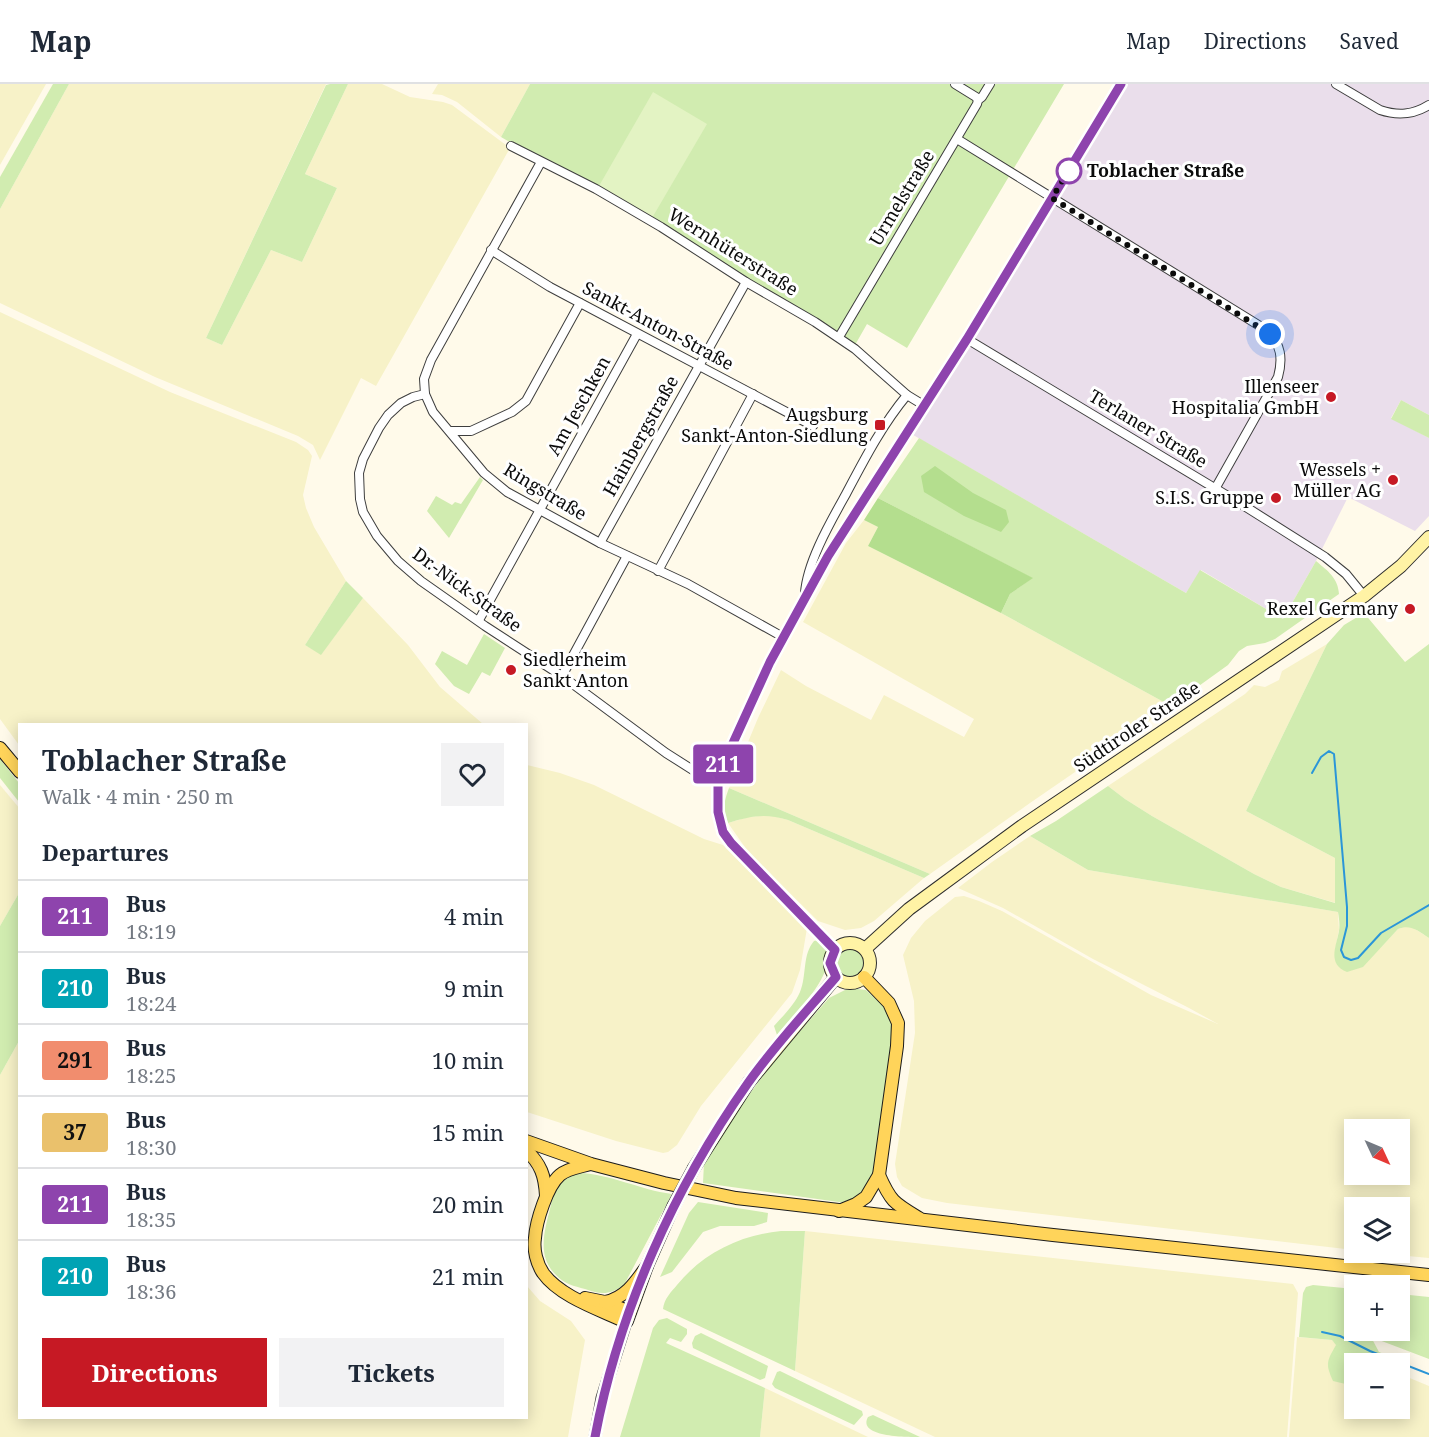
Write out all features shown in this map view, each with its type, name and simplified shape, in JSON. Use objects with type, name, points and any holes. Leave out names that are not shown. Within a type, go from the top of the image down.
[{"type":"main road","name":"Südtiroler Straße","points":[[865,949],[909,909],[1022,826],[1364,596],[1401,566],[1429,537]]},
{"type":"main road","points":[[0,748],[18,770]]},
{"type":"main road","points":[[850,943],[865,949],[870,967],[864,977],[850,983],[836,977],[830,963],[835,950],[850,943]]},
{"type":"main road","points":[[628,1317],[673,1207],[694,1168],[743,1091],[774,1049],[836,977]]},
{"type":"main road","points":[[838,1211],[866,1197],[879,1175],[897,1046],[898,1023],[889,1003],[864,977]]},
{"type":"main road","points":[[528,1142],[591,1164],[664,1183],[736,1198],[1053,1236],[1429,1275]]},
{"type":"main road","points":[[528,1152],[537,1160],[546,1181],[546,1197],[535,1237],[538,1264],[553,1284],[569,1294],[628,1317]]},
{"type":"main road","points":[[546,1197],[560,1175],[567,1170],[591,1164]]},
{"type":"main road","points":[[879,1175],[888,1196],[896,1204],[921,1219]]},
{"type":"main road","points":[[604,1302],[614,1300],[628,1291],[647,1266]]},
{"type":"main road","points":[[569,1294],[604,1302],[628,1317]]},
{"type":"street","points":[[954,84],[976,96],[978,100]]},
{"type":"street","name":"Urmelstraße","points":[[839,338],[978,100],[990,84]]},
{"type":"street","points":[[835,950],[723,832],[718,812],[718,776],[739,726],[783,637],[828,556],[967,339],[1121,84]]},
{"type":"street","points":[[1336,84],[1387,113],[1406,114],[1429,105]]},
{"type":"street","points":[[957,139],[1268,331],[1276,340],[1282,359],[1278,377],[1215,489]]},
{"type":"street","name":"Wernhüterstraße","points":[[511,146],[596,189],[661,227],[839,338],[907,395],[925,406]]},
{"type":"street","points":[[425,394],[424,379],[431,360],[541,162]]},
{"type":"street","name":"Sankt-Anton-Straße","points":[[491,250],[580,303],[813,426]]},
{"type":"street","name":"Hainbergstraße","points":[[600,543],[746,282]]},
{"type":"street","points":[[450,431],[471,431],[512,412],[526,402],[580,303]]},
{"type":"street","name":"Am Jeschken","points":[[479,620],[637,334]]},
{"type":"street","name":"Terlaner Straße","points":[[967,339],[1325,557],[1346,574],[1364,596]]},
{"type":"street","name":"Ringstraße","points":[[425,394],[433,412],[484,473],[507,492],[540,512],[706,594],[783,637]]},
{"type":"street","name":"Dr.-Nick-Straße","points":[[425,394],[401,403],[388,415],[363,459],[359,473],[360,499],[369,524],[398,561],[421,581],[562,676],[694,772],[707,779],[718,776]]},
{"type":"street","points":[[658,571],[753,394]]},
{"type":"street","points":[[804,598],[806,583],[828,527],[874,442],[907,395]]},
{"type":"street","points":[[462,446],[471,431]]},
{"type":"street","points":[[818,550],[828,556]]},
{"type":"street","points":[[562,676],[627,556]]},
{"type":"street","points":[[595,1437],[602,1398],[628,1317]]},
{"type":"shaded area","points":[[0,84],[46,84],[0,165]]},
{"type":"shaded area","points":[[69,84],[326,84],[206,338],[222,345],[271,250],[302,262],[337,188],[305,174],[348,84],[382,84],[410,97],[452,105],[510,148],[376,386],[361,378],[320,460],[313,445],[298,436],[155,377],[0,303],[0,209]]},
{"type":"shaded area","points":[[438,84],[530,84],[501,137],[457,102],[442,95],[432,94]]},
{"type":"shaded area","points":[[1121,84],[1429,84],[1429,415],[1401,400],[1391,418],[1429,438],[1429,516],[1415,531],[1348,497],[1316,561],[1283,619],[1201,570],[1186,593],[908,432]]},
{"type":"shaded area","points":[[0,312],[170,392],[296,442],[308,450],[312,456],[303,495],[306,508],[314,527],[346,581],[305,645],[321,654],[363,598],[408,645],[440,687],[482,723],[18,723],[18,744],[0,719]]},
{"type":"shaded area","points":[[864,520],[878,527],[868,546],[1001,613],[1171,706],[930,874],[729,788],[781,670],[806,686],[871,720],[884,695],[964,737],[974,719],[803,622],[846,543]]},
{"type":"shaded area","points":[[1327,644],[1246,811],[1335,858],[1336,903],[1281,887],[1254,874],[1152,816],[1108,786],[1245,694],[1254,685],[1265,687],[1279,680],[1282,671]]},
{"type":"shaded area","points":[[528,765],[594,785],[704,839],[723,845],[807,928],[800,970],[792,993],[701,1106],[677,1145],[663,1153],[616,1141],[528,1112]]},
{"type":"shaded area","points":[[0,785],[18,807],[18,895],[0,926]]},
{"type":"shaded area","points":[[770,815],[788,820],[924,878],[874,921],[861,928],[845,930],[818,921],[749,853],[728,823],[748,817]]},
{"type":"shaded area","points":[[1030,836],[1088,870],[1338,912],[1339,930],[1335,950],[1382,946],[1398,929],[1404,927],[1412,927],[1429,938],[1429,1258],[1410,1256],[1410,1197],[1344,1197],[1344,1249],[947,1203],[922,1198],[902,1186],[897,1177],[895,1164],[915,1033],[914,1001],[903,955],[911,938],[925,921],[955,897],[964,896],[1002,911],[1151,995],[1218,1024],[1093,959],[1003,908],[958,888]]},
{"type":"shaded area","points":[[18,1043],[18,1419],[528,1419],[528,1287],[540,1301],[571,1321],[585,1340],[568,1437],[0,1437],[0,1075]]},
{"type":"shaded area","points":[[805,1231],[1293,1284],[1298,1293],[1287,1437],[935,1437],[795,1371]]},
{"type":"shaded area","points":[[1297,1337],[1332,1340],[1337,1345],[1344,1377],[1344,1419],[1410,1419],[1410,1378],[1429,1386],[1429,1437],[1289,1437]]},
{"type":"shaded area","points":[[765,1388],[868,1437],[760,1437]]},
{"type":"green space","points":[[53,84],[69,84],[0,209],[0,177]]},
{"type":"green space","points":[[348,84],[305,174],[337,188],[302,262],[271,250],[222,345],[206,338],[326,85]]},
{"type":"green space","points":[[530,84],[1064,84],[907,348],[867,324],[855,345],[501,137]]},
{"type":"green space","points":[[653,92],[707,124],[652,218],[599,186]]},
{"type":"green space","points":[[1401,400],[1429,415],[1429,438],[1391,419]]},
{"type":"green space","points":[[919,438],[1186,593],[1200,570],[1283,619],[1316,561],[1334,579],[1339,594],[1275,639],[1247,646],[1239,651],[1228,665],[1171,706],[1001,613],[1010,594],[1032,578],[878,498]]},
{"type":"green space","points":[[935,466],[973,493],[1006,510],[1009,522],[1001,532],[964,516],[924,492],[921,476]]},
{"type":"green space","points":[[480,477],[483,480],[449,538],[427,511],[436,496],[452,505],[455,502],[461,504]]},
{"type":"green space","points":[[878,498],[1033,578],[1010,594],[1001,613],[868,546],[878,527],[864,520]]},
{"type":"green space","points":[[346,581],[363,598],[321,655],[305,645]]},
{"type":"green space","points":[[1364,613],[1405,662],[1429,644],[1429,938],[1411,928],[1398,929],[1363,967],[1347,972],[1337,964],[1334,954],[1339,928],[1338,912],[1088,870],[1030,836],[1108,786],[1152,816],[1254,874],[1281,887],[1335,903],[1335,858],[1246,811],[1327,644],[1344,625]]},
{"type":"green space","points":[[484,634],[505,648],[490,676],[482,672],[469,694],[454,686],[435,664],[442,651],[467,665]]},
{"type":"green space","points":[[0,759],[18,782],[18,801],[0,778]]},
{"type":"green space","points":[[729,788],[930,874],[924,878],[788,820],[758,816],[728,823],[724,806]]},
{"type":"green space","points":[[18,895],[18,1043],[0,1075],[0,926]]},
{"type":"green space","points":[[818,940],[826,950],[828,962],[823,976],[815,990],[777,1035],[774,1026],[798,996],[808,952],[814,941]]},
{"type":"green space","points":[[850,949],[861,953],[865,964],[861,975],[850,979],[839,975],[835,964],[839,953]]},
{"type":"green space","points":[[849,988],[866,990],[883,1006],[892,1024],[893,1046],[874,1171],[864,1190],[846,1203],[703,1183],[704,1163],[740,1107],[773,1062],[829,998]]},
{"type":"green space","points":[[579,1173],[603,1176],[672,1194],[624,1285],[614,1291],[596,1292],[566,1283],[556,1275],[546,1260],[544,1235],[554,1192],[563,1179]]},
{"type":"green space","points":[[698,1202],[768,1213],[767,1222],[754,1226],[720,1226],[703,1232],[672,1272],[660,1277],[689,1213]]},
{"type":"green space","points":[[781,1231],[805,1231],[795,1371],[663,1309],[666,1299],[677,1285],[698,1264],[711,1255],[737,1241]]},
{"type":"green space","points":[[1313,1285],[1344,1288],[1344,1341],[1373,1341],[1382,1353],[1344,1353],[1344,1384],[1333,1381],[1329,1370],[1328,1362],[1336,1345],[1332,1340],[1299,1337],[1303,1293],[1306,1287]]},
{"type":"green space","points":[[1410,1295],[1429,1297],[1429,1359],[1382,1341],[1410,1341]]},
{"type":"green space","points":[[667,1318],[687,1329],[687,1334],[681,1342],[670,1338],[666,1343],[765,1388],[760,1437],[620,1437],[653,1328],[659,1320]]},
{"type":"green space","points":[[701,1333],[768,1366],[765,1378],[760,1380],[693,1348],[692,1343],[695,1336]]},
{"type":"green space","points":[[780,1371],[862,1411],[863,1415],[854,1425],[775,1388],[772,1384],[777,1372]]},
{"type":"green space","points":[[873,1415],[920,1437],[894,1436],[869,1429],[866,1424],[868,1417]]},
{"type":"waterway","points":[[1312,773],[1321,757],[1329,751],[1334,754],[1347,907],[1347,926],[1341,950],[1344,957],[1351,960],[1358,958],[1381,933],[1429,905]]},
{"type":"waterway","points":[[1322,1332],[1340,1336],[1370,1351],[1429,1374]]},
{"type":"bus line","name":"211","points":[[595,1437],[602,1398],[630,1312],[673,1207],[724,1118],[749,1082],[774,1049],[836,977],[830,968],[830,958],[835,950],[723,832],[718,812],[718,776],[770,662],[828,556],[967,339],[1121,84]]},
{"type":"place","name":"Toblacher Straße","points":[[1069,171]]},
{"type":"place","name":"Illenseer Hospitalia GmbH","points":[[1331,397]]},
{"type":"place","name":"Augsburg Sankt-Anton-Siedlung","points":[[880,425]]},
{"type":"place","name":"Wessels + Müller AG","points":[[1393,480]]},
{"type":"place","name":"S.I.S. Gruppe","points":[[1276,498]]},
{"type":"place","name":"Rexel Germany","points":[[1410,609]]},
{"type":"place","name":"Siedlerheim Sankt Anton","points":[[511,670]]},
{"type":"route","points":[[1069,171],[1071,167],[1052,198],[1270,334]]}]
